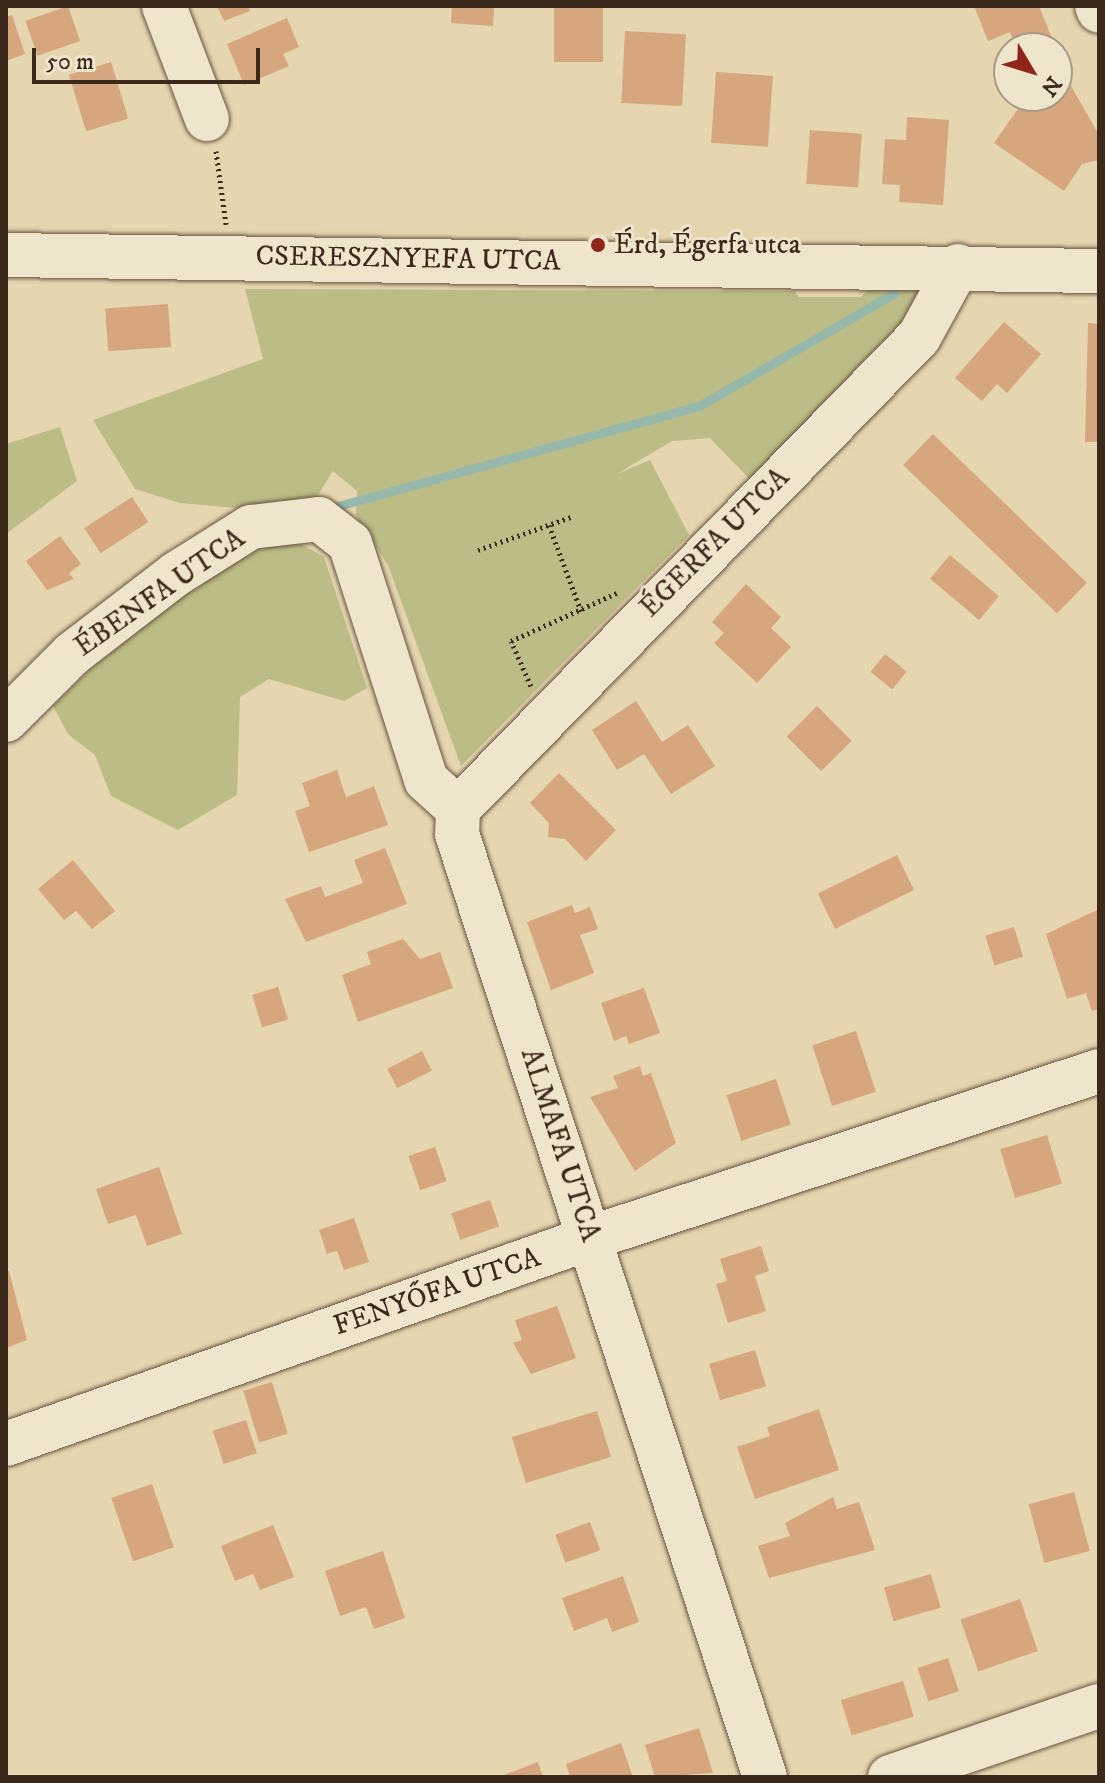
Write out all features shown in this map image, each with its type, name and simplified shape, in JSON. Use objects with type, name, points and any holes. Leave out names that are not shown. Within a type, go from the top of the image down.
[{"type":"street","points":[[164,6],[207,119]]},
{"type":"street","name":"CSERESZNYEFA UTCA","points":[[6,255],[958,266],[1099,271]]},
{"type":"street","name":"ÉGERFA UTCA","points":[[458,809],[919,337],[958,266]]},
{"type":"street","name":"ÉBENFA UTCA","points":[[6,720],[72,654],[251,527],[319,519],[337,527],[350,543],[426,780],[458,809]]},
{"type":"street","name":"ALMAFA UTCA","points":[[458,809],[457,834],[765,1777]]},
{"type":"street","name":"FENYŐFA UTCA","points":[[6,1444],[590,1238],[1099,1071]]},
{"type":"street","points":[[890,1777],[1099,1706]]},
{"type":"path","points":[[207,119],[234,256]]},
{"type":"path","points":[[478,550],[571,517]]},
{"type":"path","points":[[549,525],[581,611]]},
{"type":"path","points":[[534,693],[511,641],[581,611],[614,592],[628,600]]},
{"type":"green space","points":[[870,288],[931,292],[759,489],[710,438],[672,441],[617,474],[650,460],[689,535],[461,766],[388,565],[356,516],[357,491],[333,471],[315,500],[236,508],[180,503],[135,489],[93,420],[263,359],[245,289],[794,291],[799,297],[861,297]]},
{"type":"green space","points":[[60,427],[77,481],[6,534],[6,444]]},
{"type":"green space","points":[[289,537],[324,557],[367,688],[344,701],[269,679],[240,697],[237,795],[178,830],[111,796],[95,755],[68,734],[53,706],[137,623],[255,548]]},
{"type":"building","points":[[68,6],[80,41],[37,56],[25,21]]},
{"type":"building","points":[[217,6],[248,6],[250,11],[224,21]]},
{"type":"building","points":[[452,6],[494,6],[493,26],[451,23]]},
{"type":"building","points":[[554,6],[603,6],[603,62],[554,62]]},
{"type":"building","points":[[974,6],[1039,6],[1049,32],[993,32],[993,39],[988,41]]},
{"type":"building","points":[[12,15],[25,54],[6,61],[6,17]]},
{"type":"building","points":[[287,18],[299,47],[283,54],[289,66],[244,85],[227,44]]},
{"type":"building","points":[[625,31],[686,34],[682,106],[621,103]]},
{"type":"building","points":[[111,62],[128,118],[86,131],[69,75]]},
{"type":"building","points":[[716,72],[773,76],[768,147],[711,143]]},
{"type":"building","points":[[1073,89],[1099,135],[1099,160],[1082,164],[1064,191],[994,143],[1016,112],[1073,112]]},
{"type":"building","points":[[907,117],[949,120],[943,205],[899,202],[900,185],[882,184],[885,139],[906,140]]},
{"type":"building","points":[[810,130],[862,134],[858,187],[806,184]]},
{"type":"building","points":[[168,304],[171,347],[108,351],[105,308]]},
{"type":"building","points":[[1004,322],[1041,354],[1007,393],[997,384],[982,401],[955,378]]},
{"type":"building","points":[[1088,323],[1099,324],[1099,442],[1085,442]]},
{"type":"building","points":[[933,434],[1087,583],[1057,614],[903,465]]},
{"type":"building","points":[[132,497],[148,522],[101,553],[84,528]]},
{"type":"building","points":[[60,536],[81,564],[69,573],[74,579],[47,590],[26,561]]},
{"type":"building","points":[[950,555],[999,596],[979,620],[930,579]]},
{"type":"building","points":[[746,584],[781,617],[771,628],[791,647],[757,683],[714,643],[724,633],[712,622]]},
{"type":"building","points":[[885,654],[907,672],[892,689],[871,672]]},
{"type":"building","points":[[636,701],[662,742],[688,725],[715,766],[671,794],[644,754],[617,770],[592,730]]},
{"type":"building","points":[[817,706],[852,741],[821,771],[787,736]]},
{"type":"building","points":[[337,770],[346,797],[374,786],[388,825],[309,852],[295,811],[310,806],[302,783]]},
{"type":"building","points":[[559,773],[616,830],[586,861],[565,839],[548,837],[549,823],[530,803]]},
{"type":"building","points":[[385,848],[407,904],[306,942],[285,899],[321,886],[325,897],[363,883],[354,860]]},
{"type":"building","points":[[897,855],[914,890],[835,929],[818,894]]},
{"type":"building","points":[[73,860],[115,911],[92,929],[76,911],[64,920],[38,889]]},
{"type":"building","points":[[572,905],[575,913],[590,907],[598,929],[580,935],[594,973],[551,990],[527,922]]},
{"type":"building","points":[[1099,909],[1099,1009],[1092,1011],[1086,993],[1067,999],[1046,934]]},
{"type":"building","points":[[1014,927],[1023,957],[994,965],[985,936]]},
{"type":"building","points":[[403,939],[420,959],[440,952],[453,988],[358,1022],[342,975],[371,964],[367,952]]},
{"type":"building","points":[[278,987],[288,1020],[262,1027],[252,995]]},
{"type":"building","points":[[644,988],[660,1033],[629,1044],[626,1036],[614,1041],[601,1003]]},
{"type":"building","points":[[856,1031],[876,1092],[832,1106],[812,1045]]},
{"type":"building","points":[[422,1051],[432,1071],[397,1088],[387,1069]]},
{"type":"building","points":[[640,1066],[643,1076],[651,1073],[676,1143],[635,1171],[590,1097],[618,1088],[613,1076]]},
{"type":"building","points":[[776,1079],[791,1125],[741,1141],[727,1095]]},
{"type":"building","points":[[1047,1135],[1062,1184],[1015,1198],[1000,1149]]},
{"type":"building","points":[[435,1147],[447,1181],[420,1190],[409,1156]]},
{"type":"building","points":[[159,1167],[182,1234],[147,1246],[136,1215],[108,1224],[96,1189]]},
{"type":"building","points":[[490,1200],[499,1226],[460,1240],[451,1213]]},
{"type":"building","points":[[354,1218],[369,1262],[344,1270],[337,1251],[327,1254],[319,1230]]},
{"type":"building","points":[[761,1246],[769,1271],[755,1276],[766,1311],[728,1323],[716,1284],[727,1281],[720,1259]]},
{"type":"building","points":[[9,1271],[27,1340],[6,1348],[6,1272]]},
{"type":"building","points":[[557,1306],[576,1358],[531,1374],[513,1343],[522,1340],[515,1320]]},
{"type":"building","points":[[755,1350],[766,1386],[720,1400],[709,1364]]},
{"type":"building","points":[[272,1382],[288,1434],[259,1442],[243,1391]]},
{"type":"building","points":[[819,1409],[839,1470],[755,1499],[737,1447],[770,1436],[767,1427]]},
{"type":"building","points":[[597,1411],[611,1457],[526,1483],[512,1437]]},
{"type":"building","points":[[246,1420],[257,1453],[224,1464],[213,1431]]},
{"type":"building","points":[[152,1484],[174,1547],[133,1561],[111,1498]]},
{"type":"building","points":[[1074,1492],[1090,1551],[1044,1563],[1029,1504]]},
{"type":"building","points":[[833,1497],[837,1509],[859,1502],[875,1550],[769,1578],[758,1546],[790,1536],[785,1523]]},
{"type":"building","points":[[590,1522],[600,1550],[565,1563],[555,1535]]},
{"type":"building","points":[[273,1525],[294,1577],[260,1590],[253,1574],[235,1581],[221,1546]]},
{"type":"building","points":[[383,1551],[405,1618],[374,1629],[366,1607],[340,1616],[325,1571]]},
{"type":"building","points":[[931,1574],[941,1608],[894,1621],[884,1588]]},
{"type":"building","points":[[623,1576],[639,1622],[612,1632],[607,1618],[574,1631],[562,1598]]},
{"type":"building","points":[[1020,1599],[1038,1651],[978,1672],[960,1620]]},
{"type":"building","points":[[948,1658],[959,1691],[928,1701],[918,1668]]},
{"type":"building","points":[[903,1681],[914,1716],[852,1735],[841,1700]]},
{"type":"building","points":[[699,1728],[713,1773],[655,1777],[645,1745]]},
{"type":"building","points":[[621,1743],[633,1777],[570,1777],[566,1764]]},
{"type":"building","points":[[538,1762],[543,1777],[499,1777]]},
{"type":"waterway","points":[[327,509],[699,406],[895,293]]},
{"type":"place","name":"Érd, Égerfa utca","points":[[598,245]]}]
